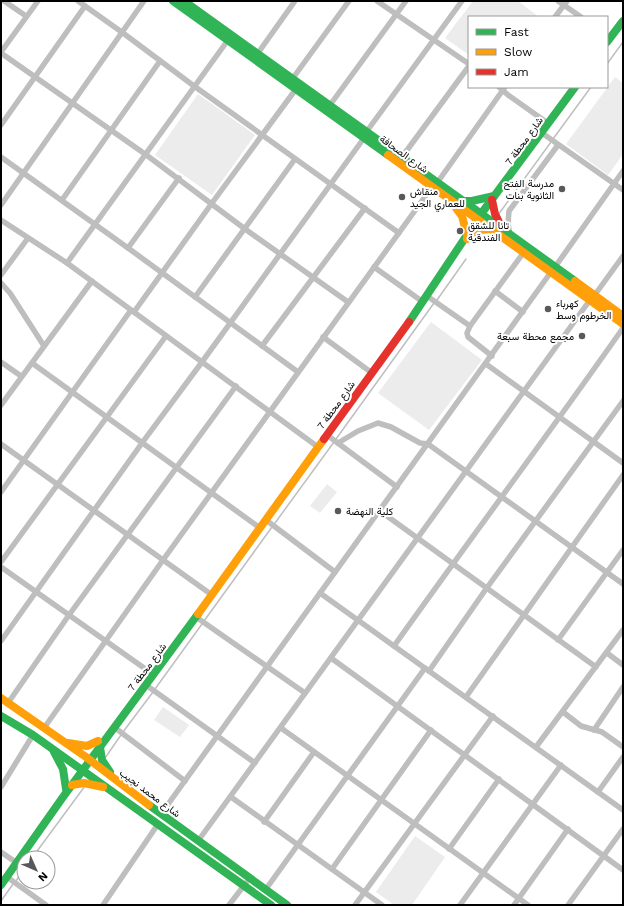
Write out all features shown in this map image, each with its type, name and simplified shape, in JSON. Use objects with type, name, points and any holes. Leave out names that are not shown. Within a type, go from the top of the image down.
[{"type":"main road","name":"شارع الصحافة","points":[[178,2],[258,53],[293,78],[330,105],[365,135],[402,157],[435,185],[441,194],[479,217],[502,228],[553,270]]},
{"type":"main road","name":"شارع الصحافة","points":[[178,2],[296,89],[365,135],[435,185],[463,201],[491,228],[592,298],[623,324]]},
{"type":"main road","points":[[608,38],[623,21]]},
{"type":"main road","name":"شارع محطة 7","points":[[26,850],[88,759],[154,675],[212,595],[425,299],[479,217],[574,88]]},
{"type":"main road","points":[[441,194],[460,212],[467,235]]},
{"type":"main road","points":[[463,201],[493,198],[494,214],[502,228]]},
{"type":"main road","points":[[461,244],[480,230],[491,228]]},
{"type":"main road","name":"شارع الصحافة","points":[[592,298],[623,316]]},
{"type":"main road","name":"شارع محمد نجيب","points":[[4,700],[117,780],[161,814],[287,905]]},
{"type":"main road","name":"شارع محمد نجيب","points":[[1,716],[33,735],[271,905]]},
{"type":"main road","points":[[64,742],[87,746],[99,744],[102,760],[117,780]]},
{"type":"main road","points":[[51,748],[62,766],[67,790],[80,783],[87,783],[110,789]]},
{"type":"main road","name":"شارع محطة 7","points":[[1,885],[16,864]]},
{"type":"street","points":[[4,1],[26,16]]},
{"type":"street","points":[[38,1],[1,52],[145,154],[280,254],[348,302]]},
{"type":"street","points":[[78,1],[295,159],[399,232]]},
{"type":"street","points":[[1,205],[144,1]]},
{"type":"street","points":[[258,53],[295,1]]},
{"type":"street","points":[[293,78],[349,1]]},
{"type":"street","points":[[377,1],[468,64]]},
{"type":"street","points":[[330,105],[406,1]]},
{"type":"street","points":[[1,641],[142,443],[231,323],[462,1]]},
{"type":"street","points":[[558,1],[565,3],[580,16]]},
{"type":"street","points":[[556,16],[565,3]]},
{"type":"street","points":[[1,125],[85,6]]},
{"type":"street","points":[[67,263],[228,40]]},
{"type":"street","points":[[62,200],[160,61]]},
{"type":"street","points":[[402,157],[468,66]]},
{"type":"street","points":[[44,728],[348,302],[435,185],[502,88],[549,124]]},
{"type":"street","points":[[1,492],[296,89]]},
{"type":"street","points":[[542,133],[623,190]]},
{"type":"street","points":[[511,243],[508,223],[509,211],[558,144]]},
{"type":"street","points":[[1,157],[298,372]]},
{"type":"street","points":[[195,297],[246,229],[295,159]]},
{"type":"street","points":[[161,814],[492,356],[623,171]]},
{"type":"street","points":[[128,248],[178,178]]},
{"type":"street","points":[[262,346],[365,208]]},
{"type":"street","points":[[1,220],[67,263],[318,447]]},
{"type":"street","points":[[1,275],[28,238]]},
{"type":"street","points":[[492,356],[468,337],[467,333],[470,326],[524,252]]},
{"type":"street","points":[[198,841],[256,763],[523,391],[623,256]]},
{"type":"street","points":[[374,267],[470,326]]},
{"type":"street","points":[[1,405],[92,281]]},
{"type":"street","points":[[1,283],[10,293],[44,346]]},
{"type":"street","points":[[495,291],[523,312]]},
{"type":"street","points":[[394,646],[623,328]]},
{"type":"street","points":[[1,562],[166,336]]},
{"type":"street","points":[[323,337],[372,373]]},
{"type":"street","points":[[1,362],[22,376]]},
{"type":"street","points":[[32,363],[260,528]]},
{"type":"street","points":[[486,364],[623,463]]},
{"type":"street","points":[[4,700],[69,615],[236,386]]},
{"type":"street","points":[[266,889],[397,706],[427,669],[623,401]]},
{"type":"street","points":[[338,443],[358,431],[378,423],[391,426],[420,443],[428,444],[623,584]]},
{"type":"street","points":[[327,436],[397,487]]},
{"type":"street","points":[[1,444],[212,595]]},
{"type":"street","points":[[466,697],[623,475]]},
{"type":"street","points":[[380,511],[596,667]]},
{"type":"street","points":[[266,520],[335,572]]},
{"type":"street","points":[[558,640],[623,550]]},
{"type":"street","points":[[1,567],[154,675]]},
{"type":"street","points":[[320,593],[623,809]]},
{"type":"street","points":[[196,617],[305,694]]},
{"type":"street","points":[[536,747],[623,630]]},
{"type":"street","points":[[607,653],[623,665]]},
{"type":"street","points":[[331,658],[623,870]]},
{"type":"street","points":[[146,685],[256,763]]},
{"type":"street","points":[[594,730],[623,687]]},
{"type":"street","points":[[563,712],[581,726],[608,736],[623,747]]},
{"type":"street","points":[[355,905],[415,825],[493,716]]},
{"type":"street","points":[[281,728],[528,905]]},
{"type":"street","points":[[112,729],[185,781]]},
{"type":"street","points":[[332,869],[431,730]]},
{"type":"street","points":[[1,787],[33,735]]},
{"type":"street","points":[[264,822],[314,752]]},
{"type":"street","points":[[598,792],[623,757]]},
{"type":"street","points":[[460,905],[561,765]]},
{"type":"street","points":[[449,849],[499,779]]},
{"type":"street","points":[[231,797],[382,905]]},
{"type":"street","points":[[102,905],[158,824]]},
{"type":"street","points":[[514,905],[568,829]]},
{"type":"street","points":[[568,905],[623,830]]},
{"type":"street","points":[[1,852],[16,862]]},
{"type":"street","points":[[7,877],[44,904]]},
{"type":"street","points":[[229,905],[250,878]]},
{"type":"shaded area","points":[[473,1],[518,1],[538,16],[468,16],[468,54],[445,38]]},
{"type":"shaded area","points":[[615,77],[623,83],[623,154],[608,175],[566,144]]},
{"type":"shaded area","points":[[198,94],[255,135],[212,195],[155,155]]},
{"type":"shaded area","points":[[431,322],[482,360],[429,430],[378,393]]},
{"type":"shaded area","points":[[327,484],[337,492],[320,513],[310,506]]},
{"type":"shaded area","points":[[163,707],[189,725],[180,737],[154,720]]},
{"type":"shaded area","points":[[415,836],[445,857],[412,905],[394,905],[376,892]]},
{"type":"waterway","points":[[608,63],[623,42]]},
{"type":"waterway","points":[[553,139],[590,88]]},
{"type":"waterway","points":[[498,215],[551,142]]},
{"type":"waterway","points":[[437,300],[466,259]]},
{"type":"waterway","points":[[336,439],[434,303]]},
{"type":"waterway","points":[[275,523],[334,442]]},
{"type":"waterway","points":[[204,621],[272,527]]},
{"type":"waterway","points":[[155,689],[202,624]]},
{"type":"waterway","points":[[123,732],[153,692]]},
{"type":"waterway","points":[[105,758],[121,735]]},
{"type":"waterway","points":[[38,850],[85,786]]},
{"type":"waterway","points":[[1,901],[13,884]]},
{"type":"traffic: fast","points":[[173,1],[388,155]]},
{"type":"traffic: fast","points":[[184,1],[575,281]]},
{"type":"traffic: fast","points":[[608,41],[623,21]]},
{"type":"traffic: fast","points":[[409,322],[481,214],[574,88]]},
{"type":"traffic: fast","points":[[463,201],[472,201],[494,196]]},
{"type":"traffic: fast","points":[[1,885],[63,797],[198,614]]},
{"type":"traffic: fast","points":[[1,716],[33,735],[271,905]]},
{"type":"traffic: fast","points":[[100,747],[102,760],[110,772]]},
{"type":"traffic: fast","points":[[54,752],[63,769],[66,789]]},
{"type":"traffic: fast","points":[[149,805],[287,905]]},
{"type":"traffic: slow","points":[[388,155],[623,324]]},
{"type":"traffic: slow","points":[[456,208],[462,216],[467,235]]},
{"type":"traffic: slow","points":[[467,239],[480,230],[491,229]]},
{"type":"traffic: slow","points":[[575,281],[623,316]]},
{"type":"traffic: slow","points":[[198,614],[324,439]]},
{"type":"traffic: slow","points":[[1,698],[86,757],[149,805]]},
{"type":"traffic: slow","points":[[68,743],[87,746],[98,741]]},
{"type":"traffic: slow","points":[[72,785],[84,783],[103,787]]},
{"type":"traffic: jam","points":[[492,200],[495,214],[501,226]]},
{"type":"traffic: jam","points":[[324,439],[409,322]]},
{"type":"place","name":"مدرسة الفتح الثانوية بنات","points":[[562,189]]},
{"type":"place","name":"منقاش للعماري الجيد","points":[[402,197]]},
{"type":"place","name":"تانا للشقق الفندقية","points":[[460,231]]},
{"type":"place","name":"كهرباء الخرطوم وسط","points":[[548,309]]},
{"type":"place","name":"مجمع محطة سبعة","points":[[582,336]]},
{"type":"place","name":"كلية النهضة","points":[[338,511]]}]
